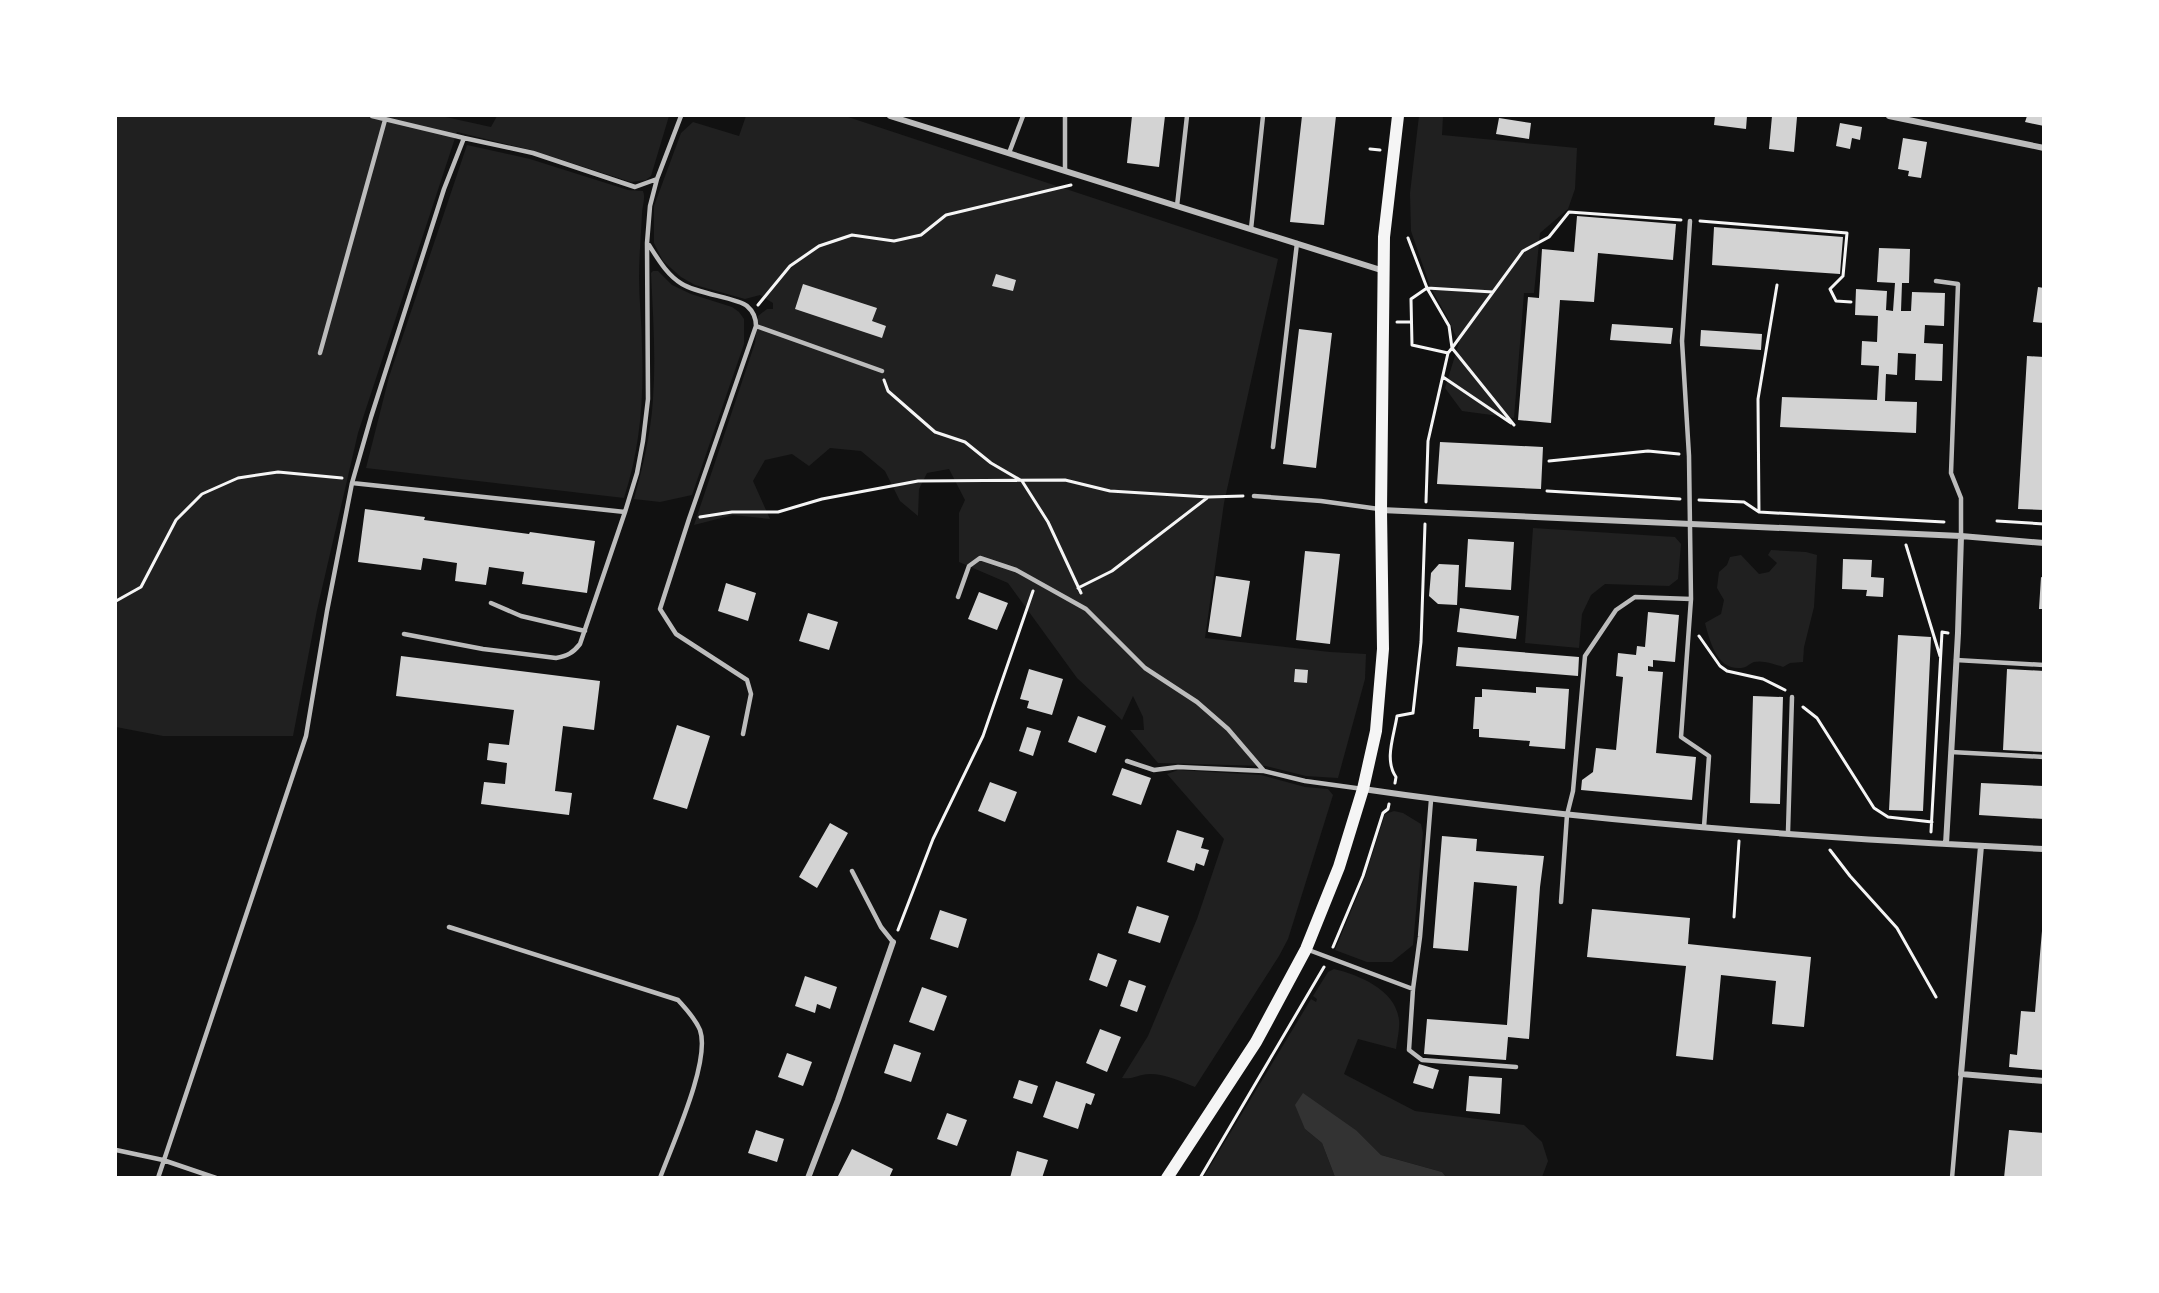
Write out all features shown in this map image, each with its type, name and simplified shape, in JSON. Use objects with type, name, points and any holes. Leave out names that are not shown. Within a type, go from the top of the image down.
[{"type":"main road","points":[[1167,1178],[1256,1042],[1306,949],[1339,867],[1363,789],[1376,731],[1383,649],[1381,510],[1384,237],[1398,116]]},
{"type":"street","points":[[890,116],[1384,271]]},
{"type":"street","points":[[1889,116],[2043,148]]},
{"type":"street","points":[[1381,510],[1960,536],[2043,543]]},
{"type":"street","points":[[1946,844],[1958,633],[1960,536]]},
{"type":"street","points":[[1363,789],[1431,800],[1567,815],[1704,827],[2043,849]]},
{"type":"street","points":[[1981,846],[1961,1074],[2043,1080]]},
{"type":"street","points":[[808,1178],[893,942]]},
{"type":"lane","points":[[372,116],[533,153],[635,187],[657,179]]},
{"type":"lane","points":[[404,634],[483,649],[556,658],[574,652],[580,644],[625,512],[641,451],[648,399],[647,243],[650,206],[657,179],[681,116]]},
{"type":"lane","points":[[1009,153],[1023,116]]},
{"type":"lane","points":[[1065,116],[1065,170]]},
{"type":"lane","points":[[1178,206],[1188,116]]},
{"type":"lane","points":[[1251,229],[1263,116]]},
{"type":"lane","points":[[320,353],[385,120]]},
{"type":"lane","points":[[158,1178],[306,736],[352,483],[370,417],[436,211],[464,138]]},
{"type":"lane","points":[[1690,220],[1688,279],[1682,341],[1689,456],[1691,599],[1681,736],[1709,756],[1704,827]]},
{"type":"lane","points":[[647,243],[661,264],[679,282],[694,290],[746,304],[756,316],[756,326],[660,609],[676,634],[747,680],[751,694],[743,734]]},
{"type":"lane","points":[[1273,447],[1297,243]]},
{"type":"lane","points":[[1936,281],[1958,284],[1951,473],[1961,498],[1960,536]]},
{"type":"lane","points":[[756,326],[882,371]]},
{"type":"lane","points":[[352,483],[625,512]]},
{"type":"lane","points":[[1254,496],[1321,501],[1381,510]]},
{"type":"lane","points":[[958,597],[969,566],[980,558],[1016,570],[1072,601],[1086,609],[1130,656],[1197,702],[1228,729],[1264,771]]},
{"type":"lane","points":[[1561,902],[1567,815],[1573,791],[1584,656],[1616,610],[1635,597],[1691,599]]},
{"type":"lane","points":[[491,603],[521,616],[585,631]]},
{"type":"lane","points":[[1956,660],[2043,665]]},
{"type":"lane","points":[[1788,832],[1792,698]]},
{"type":"lane","points":[[1951,752],[2043,757]]},
{"type":"lane","points":[[1127,761],[1154,771],[1178,767],[1264,771],[1305,781],[1363,789]]},
{"type":"lane","points":[[1431,800],[1409,1050],[1422,1060],[1516,1067]]},
{"type":"lane","points":[[852,871],[881,927],[893,942]]},
{"type":"lane","points":[[449,927],[678,1000],[692,1016],[701,1032],[698,1075],[660,1178]]},
{"type":"lane","points":[[1306,949],[1413,989]]},
{"type":"lane","points":[[1952,1178],[1961,1074]]},
{"type":"lane","points":[[116,1150],[163,1160],[216,1178]]},
{"type":"path","points":[[752,312],[790,266],[819,246],[852,235],[894,241],[921,235],[946,215],[1093,179]]},
{"type":"path","points":[[1443,377],[1514,425],[1452,348],[1523,251],[1549,237],[1569,212],[1847,233],[1843,276],[1830,289],[1836,301],[1851,302]]},
{"type":"path","points":[[1759,512],[1758,399],[1777,285]]},
{"type":"path","points":[[1448,353],[1412,345],[1411,299],[1427,288],[1492,292]]},
{"type":"path","points":[[882,371],[888,391],[935,432],[966,442],[992,463],[1022,481],[1048,522],[1086,609]]},
{"type":"path","points":[[1549,461],[1648,451],[1689,456]]},
{"type":"path","points":[[116,601],[141,587],[176,520],[202,494],[237,478],[278,472],[339,477],[352,483]]},
{"type":"path","points":[[689,519],[732,513],[778,512],[822,499],[918,481],[1065,480],[1110,491],[1208,497],[1254,496]]},
{"type":"path","points":[[1547,491],[1744,502],[1759,512],[1960,523]]},
{"type":"path","points":[[1072,601],[1078,587],[1112,571],[1208,497]]},
{"type":"path","points":[[1997,521],[2043,524]]},
{"type":"path","points":[[1905,534],[1906,545],[1940,659]]},
{"type":"path","points":[[893,942],[933,839],[983,736],[1036,581]]},
{"type":"path","points":[[1689,622],[1726,671],[1763,679],[1782,688],[1817,718],[1874,808],[1888,817],[1932,822]]},
{"type":"path","points":[[1931,843],[1942,632],[1958,633]]},
{"type":"path","points":[[1734,917],[1740,829]]},
{"type":"path","points":[[1830,850],[1897,928],[1936,997]]},
{"type":"shaded area","points":[[116,116],[441,116],[491,127],[497,116],[669,116],[651,176],[646,180],[631,182],[531,150],[457,132],[358,433],[317,610],[293,736],[163,736],[116,727]]},
{"type":"shaded area","points":[[746,116],[845,116],[1278,259],[1224,503],[1205,638],[1366,654],[1365,679],[1338,778],[1306,776],[1266,766],[1158,763],[1130,730],[1144,730],[1143,717],[1133,696],[1122,720],[1077,678],[1008,583],[959,562],[959,513],[965,500],[949,469],[927,473],[919,489],[918,516],[900,501],[885,471],[861,451],[830,448],[809,466],[792,454],[765,460],[753,481],[770,519],[733,515],[694,525],[755,343],[758,316],[767,309],[773,309],[773,303],[760,295],[745,299],[695,285],[681,277],[663,261],[654,243],[654,206],[681,133],[693,122],[739,136]]},
{"type":"shaded area","points":[[1419,116],[1443,116],[1442,135],[1577,148],[1575,189],[1568,209],[1540,233],[1534,293],[1524,293],[1514,418],[1462,411],[1445,388],[1459,343],[1430,286],[1411,231],[1410,193]]},
{"type":"shaded area","points":[[467,145],[530,159],[628,190],[643,191],[639,278],[642,339],[641,405],[634,461],[624,498],[366,468],[389,377]]},
{"type":"shaded area","points":[[658,271],[672,285],[691,294],[732,307],[744,319],[744,344],[692,495],[660,502],[634,499],[652,412],[654,352],[651,273]]},
{"type":"shaded area","points":[[1533,528],[1675,537],[1681,544],[1678,579],[1669,586],[1605,584],[1591,595],[1582,614],[1579,648],[1525,643]]},
{"type":"shaded area","points":[[1771,550],[1817,555],[1814,607],[1804,647],[1803,662],[1790,663],[1783,667],[1754,662],[1743,668],[1733,667],[1720,660],[1709,638],[1705,623],[1721,614],[1724,600],[1717,588],[1719,572],[1727,565],[1730,557],[1741,555],[1759,574],[1769,572],[1777,563],[1768,555]]},
{"type":"shaded area","points":[[1178,770],[1261,775],[1305,787],[1328,789],[1333,795],[1288,939],[1195,1087],[1155,1074],[1122,1078],[1148,1036],[1197,919],[1224,839],[1167,774]]},
{"type":"shaded area","points":[[1394,811],[1403,813],[1421,824],[1423,833],[1413,945],[1392,962],[1367,962],[1335,950],[1365,877],[1385,814]]},
{"type":"shaded area","points":[[1334,969],[1365,980],[1384,992],[1396,1009],[1399,1020],[1396,1049],[1358,1039],[1344,1074],[1415,1111],[1524,1125],[1542,1142],[1548,1161],[1542,1177],[1446,1177],[1442,1172],[1381,1155],[1357,1131],[1305,1129],[1322,1143],[1335,1177],[1203,1178],[1311,999],[1316,1002],[1317,999],[1313,996],[1328,972]]},
{"type":"shaded area","points":[[1303,1093],[1357,1131],[1381,1155],[1442,1172],[1446,1177],[1335,1177],[1322,1143],[1305,1129],[1295,1105]]},
{"type":"building","points":[[1132,116],[1165,116],[1159,167],[1127,163]]},
{"type":"building","points":[[1302,116],[1336,116],[1324,225],[1290,222]]},
{"type":"building","points":[[1715,116],[1747,116],[1746,129],[1714,125]]},
{"type":"building","points":[[1772,116],[1797,117],[1794,152],[1769,149]]},
{"type":"building","points":[[2027,116],[2044,116],[2044,126],[2025,122]]},
{"type":"building","points":[[1499,118],[1531,123],[1529,139],[1496,134]]},
{"type":"building","points":[[1840,123],[1862,127],[1860,140],[1852,138],[1850,149],[1836,146]]},
{"type":"building","points":[[1903,138],[1927,142],[1921,178],[1908,176],[1909,171],[1898,169]]},
{"type":"building","points":[[1577,216],[1676,224],[1673,260],[1598,253],[1594,302],[1560,300],[1551,423],[1518,420],[1528,297],[1539,298],[1542,249],[1574,252]]},
{"type":"building","points":[[1714,227],[1843,237],[1840,274],[1712,265]]},
{"type":"building","points":[[1879,248],[1910,249],[1909,283],[1902,283],[1901,311],[1911,311],[1912,292],[1945,293],[1944,326],[1925,325],[1924,343],[1943,344],[1942,381],[1915,380],[1916,354],[1898,353],[1897,375],[1886,374],[1885,401],[1917,402],[1916,433],[1780,427],[1782,397],[1877,400],[1879,366],[1861,365],[1862,341],[1877,342],[1878,316],[1855,315],[1856,289],[1887,291],[1886,310],[1893,311],[1895,283],[1877,282]]},
{"type":"building","points":[[996,274],[1016,280],[1013,291],[992,286]]},
{"type":"building","points":[[803,284],[877,308],[872,321],[886,326],[882,338],[795,309]]},
{"type":"building","points":[[2038,287],[2044,288],[2044,323],[2033,322]]},
{"type":"building","points":[[1612,324],[1673,328],[1671,344],[1610,340]]},
{"type":"building","points":[[1299,329],[1332,333],[1316,468],[1283,464]]},
{"type":"building","points":[[1701,330],[1762,334],[1761,350],[1700,346]]},
{"type":"building","points":[[2027,356],[2044,357],[2044,510],[2018,509]]},
{"type":"building","points":[[1440,442],[1543,447],[1541,489],[1437,484]]},
{"type":"building","points":[[365,509],[425,517],[424,520],[595,541],[587,593],[522,584],[524,572],[489,567],[486,585],[455,581],[457,563],[423,558],[421,570],[358,562]]},
{"type":"building","points":[[1468,539],[1514,542],[1511,590],[1465,587]]},
{"type":"building","points":[[1305,551],[1340,554],[1330,644],[1296,640]]},
{"type":"building","points":[[1843,559],[1872,560],[1871,577],[1884,578],[1883,597],[1866,596],[1867,590],[1842,589]]},
{"type":"building","points":[[1439,564],[1459,565],[1457,605],[1438,604],[1429,596],[1431,573]]},
{"type":"building","points":[[1216,576],[1250,581],[1241,637],[1208,632]]},
{"type":"building","points":[[2041,577],[2044,578],[2044,609],[2039,609]]},
{"type":"building","points":[[726,583],[756,593],[748,621],[718,611]]},
{"type":"building","points":[[979,592],[1008,603],[997,630],[968,619]]},
{"type":"building","points":[[1460,608],[1519,616],[1516,639],[1457,632]]},
{"type":"building","points":[[1648,612],[1679,615],[1675,662],[1653,660],[1653,667],[1648,666],[1648,671],[1663,672],[1656,753],[1696,757],[1692,800],[1581,790],[1582,780],[1593,772],[1596,748],[1616,750],[1623,677],[1616,676],[1618,653],[1636,655],[1637,646],[1645,647]]},
{"type":"building","points":[[808,613],[838,622],[829,650],[799,641]]},
{"type":"building","points":[[1898,635],[1931,637],[1923,811],[1889,810]]},
{"type":"building","points":[[1458,647],[1579,657],[1578,676],[1456,666]]},
{"type":"building","points":[[401,656],[600,681],[594,730],[563,726],[555,791],[572,793],[569,815],[481,804],[484,782],[505,784],[507,763],[487,760],[489,743],[509,745],[514,710],[396,696]]},
{"type":"building","points":[[1029,669],[1063,679],[1052,715],[1027,708],[1029,701],[1020,699]]},
{"type":"building","points":[[1295,669],[1308,670],[1307,683],[1294,682]]},
{"type":"building","points":[[2007,669],[2044,671],[2044,752],[2003,750]]},
{"type":"building","points":[[1536,687],[1569,689],[1565,749],[1529,746],[1530,741],[1479,737],[1479,729],[1473,729],[1475,697],[1482,697],[1482,689],[1536,693]]},
{"type":"building","points":[[1753,696],[1783,697],[1780,804],[1750,803]]},
{"type":"building","points":[[1078,716],[1106,726],[1096,753],[1068,742]]},
{"type":"building","points":[[677,725],[710,736],[687,809],[653,799]]},
{"type":"building","points":[[1027,727],[1041,731],[1033,756],[1019,751]]},
{"type":"building","points":[[1122,768],[1151,778],[1141,805],[1112,795]]},
{"type":"building","points":[[990,782],[1017,792],[1005,822],[978,811]]},
{"type":"building","points":[[1981,783],[2044,786],[2044,819],[1979,815]]},
{"type":"building","points":[[830,823],[848,833],[817,888],[799,877]]},
{"type":"building","points":[[1177,830],[1204,838],[1201,848],[1209,850],[1204,866],[1196,863],[1194,871],[1167,862]]},
{"type":"building","points":[[1442,836],[1477,839],[1476,851],[1544,856],[1529,1039],[1508,1037],[1506,1060],[1424,1054],[1427,1019],[1507,1025],[1517,886],[1474,882],[1468,951],[1433,948]]},
{"type":"building","points":[[1137,906],[1169,916],[1160,943],[1128,933]]},
{"type":"building","points":[[1592,909],[1690,918],[1688,944],[1811,957],[1804,1027],[1772,1024],[1776,981],[1721,975],[1713,1060],[1676,1056],[1686,966],[1587,957]]},
{"type":"building","points":[[940,910],[967,919],[958,948],[930,939]]},
{"type":"building","points":[[2042,931],[2044,932],[2043,1070],[2009,1067],[2010,1054],[2017,1055],[2021,1011],[2035,1012]]},
{"type":"building","points":[[1098,953],[1117,960],[1107,987],[1089,980]]},
{"type":"building","points":[[805,976],[837,987],[830,1009],[817,1004],[815,1013],[795,1006]]},
{"type":"building","points":[[1129,980],[1146,986],[1137,1012],[1120,1006]]},
{"type":"building","points":[[922,987],[947,996],[934,1031],[909,1022]]},
{"type":"building","points":[[1100,1029],[1121,1037],[1107,1072],[1086,1063]]},
{"type":"building","points":[[894,1044],[921,1053],[911,1082],[884,1073]]},
{"type":"building","points":[[787,1053],[812,1062],[803,1086],[778,1077]]},
{"type":"building","points":[[1419,1064],[1439,1070],[1433,1089],[1413,1083]]},
{"type":"building","points":[[1469,1076],[1502,1078],[1500,1114],[1466,1111]]},
{"type":"building","points":[[1019,1080],[1038,1086],[1032,1104],[1013,1098]]},
{"type":"building","points":[[1056,1081],[1095,1094],[1091,1105],[1086,1103],[1078,1129],[1043,1117]]},
{"type":"building","points":[[947,1113],[967,1120],[957,1146],[937,1139]]},
{"type":"building","points":[[756,1130],[784,1139],[777,1162],[748,1153]]},
{"type":"building","points":[[2009,1130],[2044,1133],[2044,1178],[2004,1178]]},
{"type":"building","points":[[852,1149],[893,1169],[889,1178],[838,1176]]},
{"type":"building","points":[[1017,1151],[1048,1160],[1042,1178],[1010,1178]]}]
